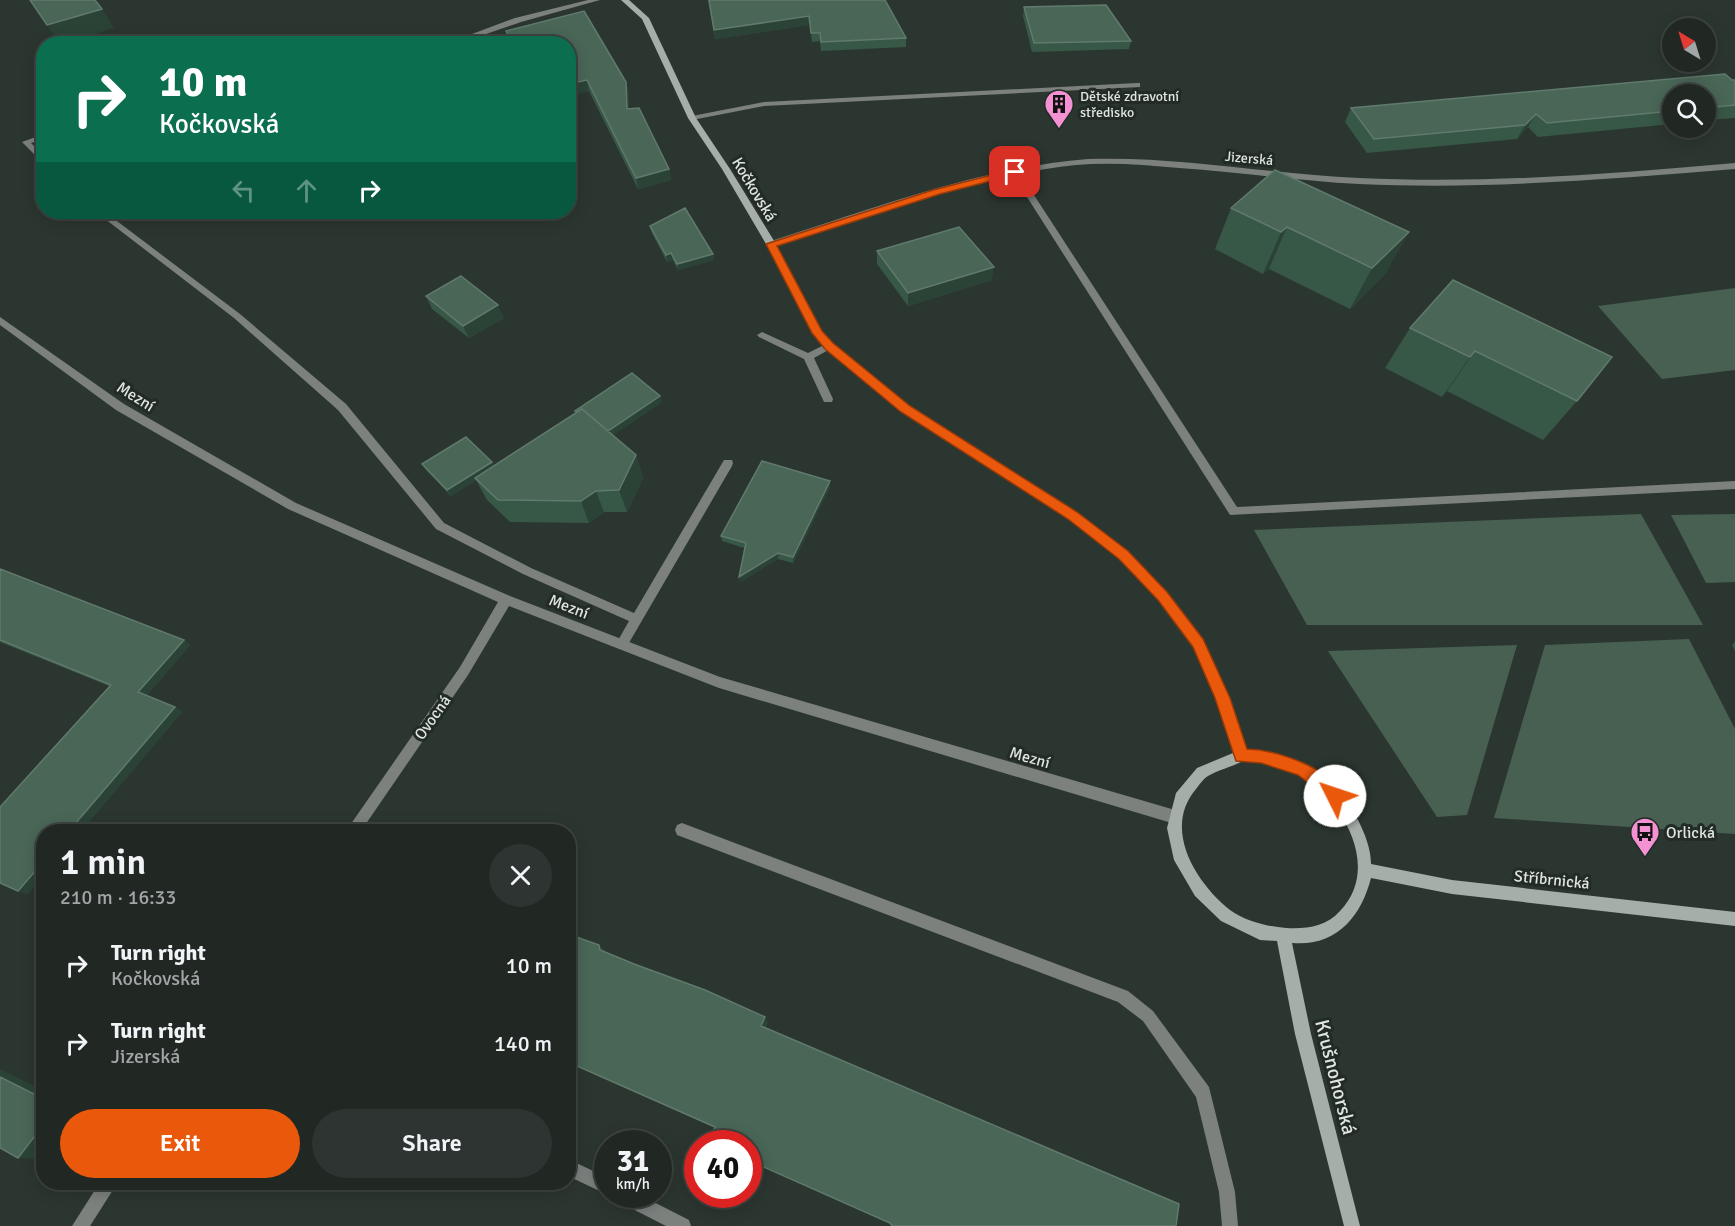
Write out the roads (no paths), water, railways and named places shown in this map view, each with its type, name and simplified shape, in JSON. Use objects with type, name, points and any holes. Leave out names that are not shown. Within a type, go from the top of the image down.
[{"type":"street","points":[[472,36],[518,20],[596,0]]},
{"type":"street","name":"Kočkovská","points":[[625,0],[645,18],[692,118],[771,244],[818,333],[829,346],[905,409],[1072,515],[1123,555],[1162,596],[1198,644],[1223,698],[1241,756]]},
{"type":"street","points":[[692,118],[764,104],[1137,86]]},
{"type":"street","points":[[36,139],[26,142],[36,153]]},
{"type":"street","name":"Jizerská","points":[[771,244],[937,192],[1015,172],[1076,163],[1149,162],[1359,181],[1471,182],[1621,176],[1735,166]]},
{"type":"street","points":[[1015,172],[1234,513],[1735,485]]},
{"type":"street","points":[[109,219],[237,316],[342,407],[440,526],[527,570],[636,619]]},
{"type":"street","name":"Mezní","points":[[0,320],[120,407],[292,506],[506,600],[719,682],[1175,817]]},
{"type":"street","points":[[762,335],[808,357],[828,399]]},
{"type":"street","points":[[808,357],[829,346]]},
{"type":"street","points":[[622,644],[728,463]]},
{"type":"street","name":"Ovocná","points":[[358,824],[464,671],[506,600]]},
{"type":"street","points":[[1241,756],[1261,756],[1302,770],[1325,786],[1344,807],[1356,828],[1364,849],[1365,870],[1361,890],[1347,914],[1329,928],[1310,935],[1284,938],[1251,930],[1221,913],[1198,890],[1182,863],[1175,839],[1175,817],[1179,800],[1186,786],[1202,770],[1219,761],[1241,756]]},
{"type":"street","points":[[682,830],[1123,996],[1148,1016],[1203,1093],[1227,1192],[1230,1226]]},
{"type":"street","name":"Stříbrnická","points":[[1365,870],[1452,886],[1735,919]]},
{"type":"street","name":"Krušnohorská","points":[[1284,938],[1303,1034],[1352,1226]]},
{"type":"street","points":[[576,1171],[594,1180]]},
{"type":"street","points":[[80,1226],[105,1190]]},
{"type":"street","points":[[648,1208],[683,1226]]},
{"type":"place","name":"Dětské zdravotní středisko","points":[[1059,130]]},
{"type":"place","name":"Orlická","points":[[1645,858]]}]
